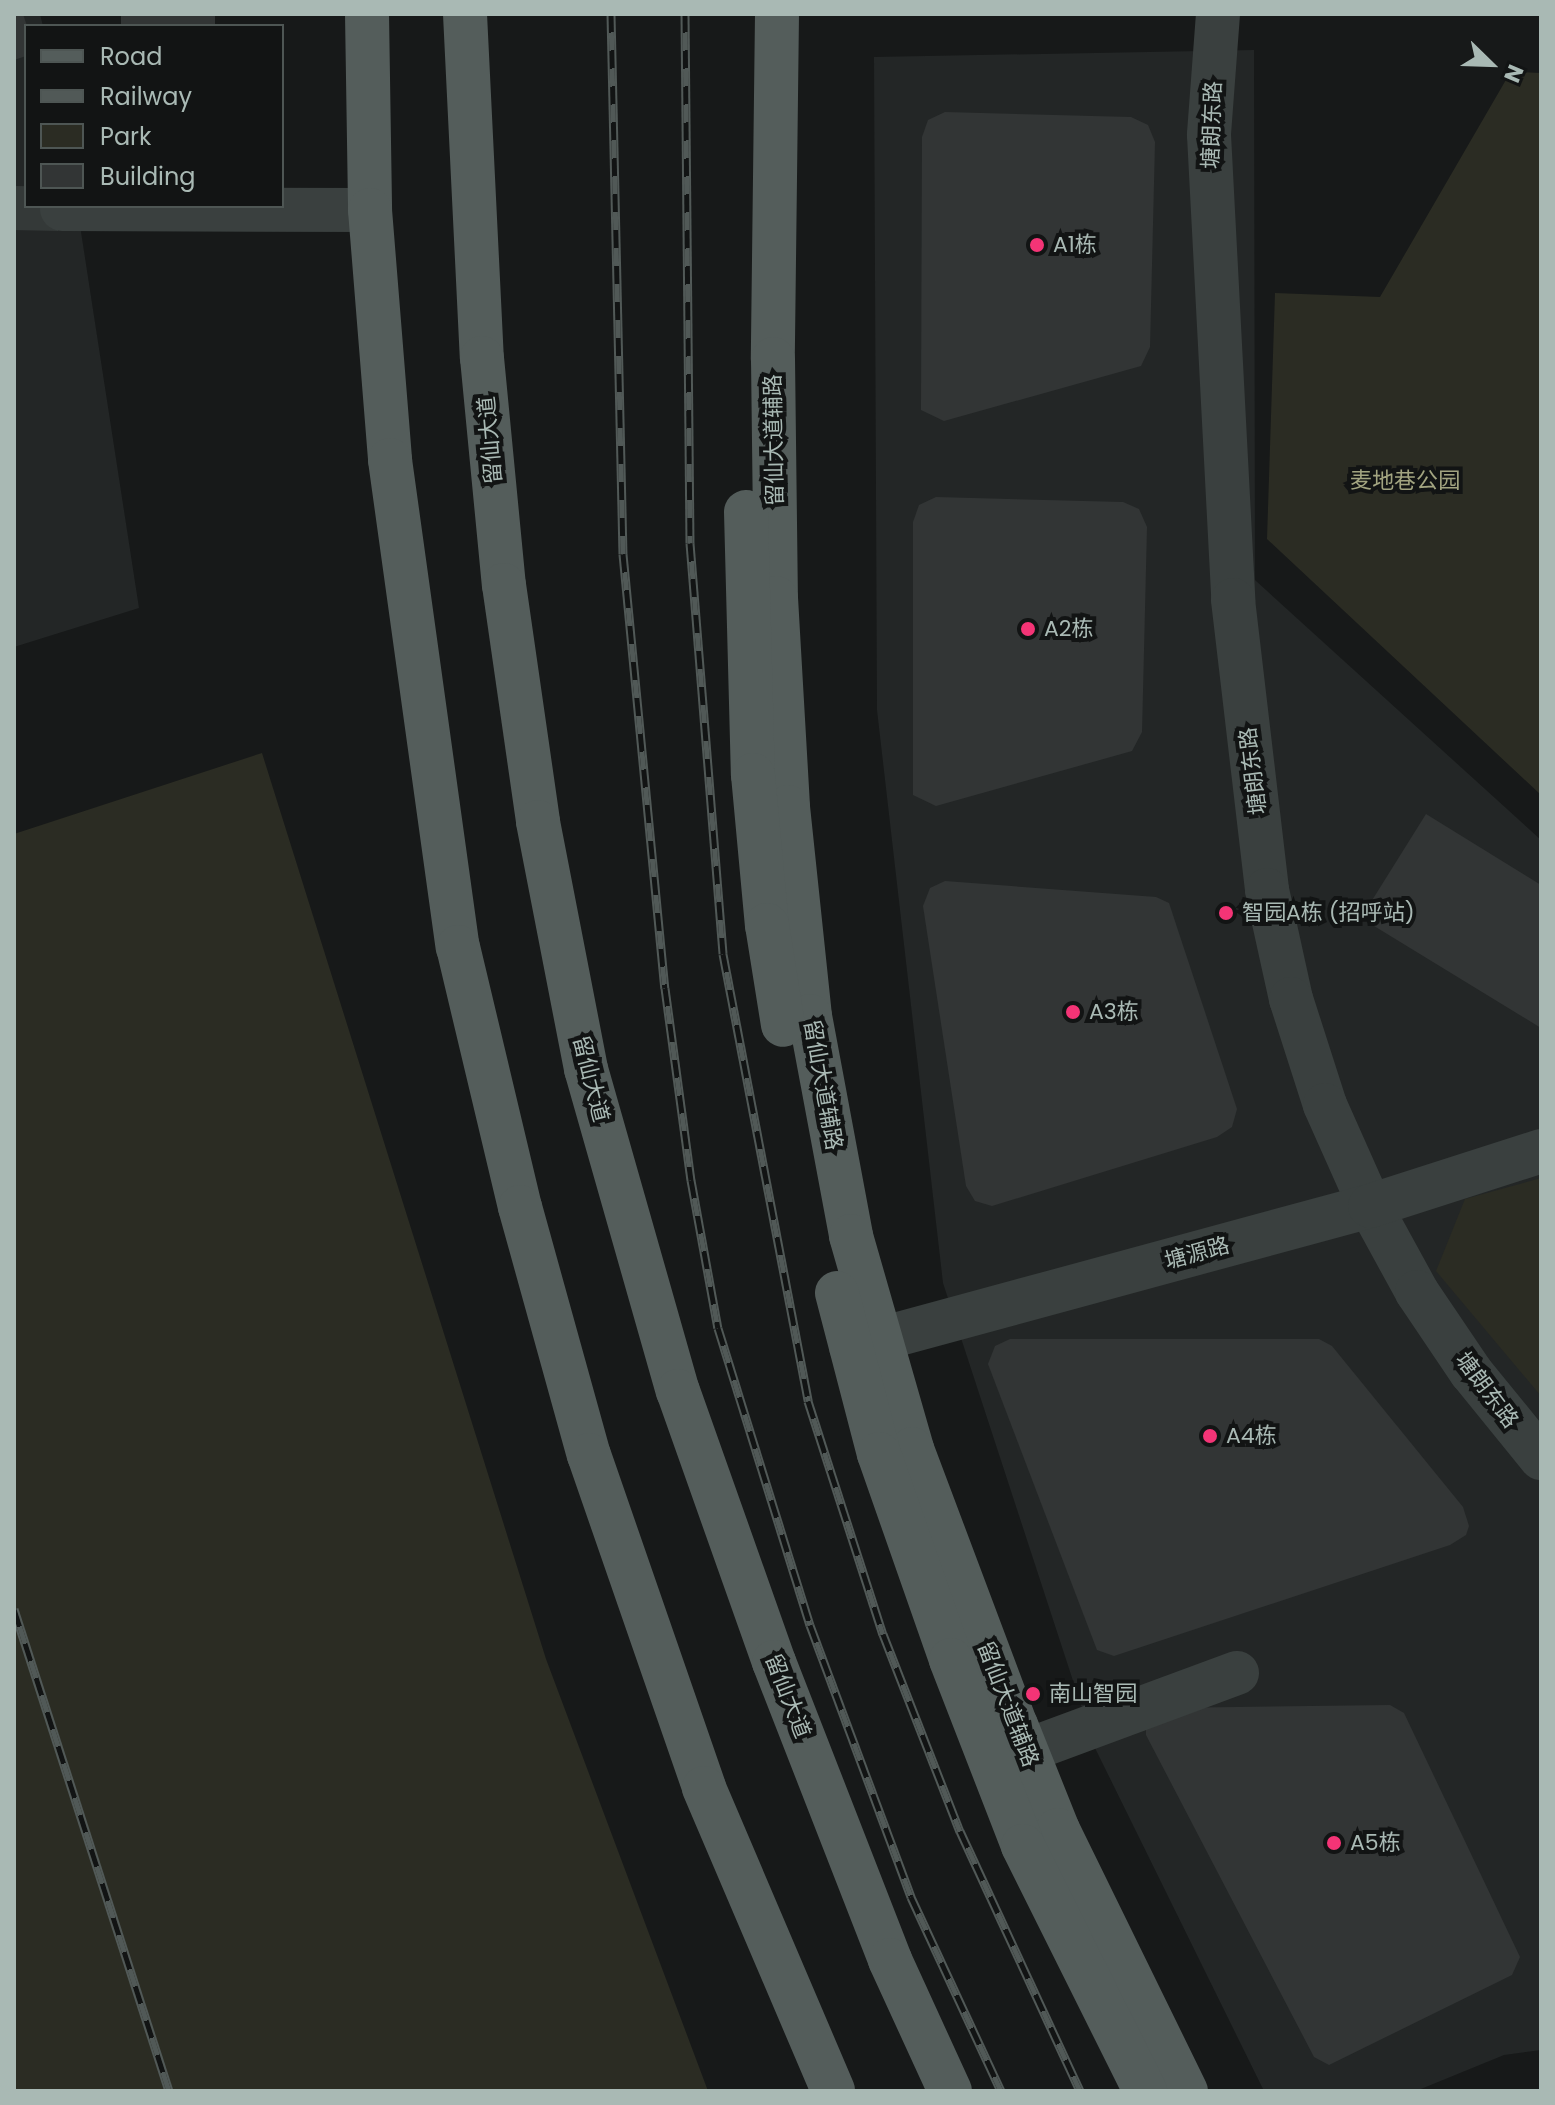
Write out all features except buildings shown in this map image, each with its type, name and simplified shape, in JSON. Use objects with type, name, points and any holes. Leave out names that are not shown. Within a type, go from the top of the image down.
[{"type":"main road","points":[[367,14],[370,210],[390,460],[419,688],[458,947],[520,1207],[589,1455],[699,1772],[833,2091]]},
{"type":"main road","name":"留仙大道","points":[[465,14],[482,358],[504,585],[538,822],[586,1069],[689,1421],[884,1945],[950,2091]]},
{"type":"main road","name":"留仙大道辅路","points":[[751,14],[745,599],[753,775],[767,925],[793,1085],[866,1343],[917,1463],[1058,1830],[1186,2091]]},
{"type":"main road","name":"留仙大道辅路","points":[[777,14],[774,407],[788,807],[810,1016],[851,1236],[889,1483],[1023,1846],[1145,2091]]},
{"type":"street","name":"塘朗东路","points":[[1218,14],[1209,135],[1233,600],[1267,890],[1291,999],[1325,1105],[1370,1206],[1417,1292],[1463,1361],[1541,1458]]},
{"type":"street","points":[[62,209],[370,210]]},
{"type":"street","name":"塘源路","points":[[866,1343],[1370,1206],[1541,1151]]},
{"type":"street","points":[[1026,1751],[1237,1673]]},
{"type":"shaded area","points":[[14,14],[40,14],[42,24],[24,24],[24,208],[77,208],[139,608],[14,647]]},
{"type":"shaded area","name":"南山智园","points":[[1254,50],[1255,580],[1541,840],[1541,2050],[1504,2055],[1416,2091],[1264,2091],[1095,1748],[943,1283],[877,710],[874,57]]},
{"type":"green space","name":"麦地巷公园","points":[[1514,66],[1514,72],[1541,73],[1541,795],[1267,539],[1275,293],[1380,297]]},
{"type":"green space","points":[[262,753],[546,1659],[708,2091],[14,2091],[14,834]]},
{"type":"green space","points":[[1541,1178],[1541,1396],[1436,1271],[1465,1199]]},
{"type":"tunnel","points":[[14,208],[62,209]]},
{"type":"railway","points":[[611,14],[623,554],[665,988],[691,1180],[718,1328],[810,1625],[911,1897],[1001,2091]]},
{"type":"railway","points":[[685,14],[690,543],[723,954],[808,1401],[883,1634],[960,1831],[1080,2091]]},
{"type":"railway","points":[[14,1609],[169,2091]]},
{"type":"place","name":"A1栋","points":[[1037,245]]},
{"type":"place","name":"A2栋","points":[[1028,629]]},
{"type":"place","name":"智园A栋 (招呼站)","points":[[1226,913]]},
{"type":"place","name":"A3栋","points":[[1073,1012]]},
{"type":"place","name":"A4栋","points":[[1210,1436]]},
{"type":"place","name":"南山智园","points":[[1033,1694]]},
{"type":"place","name":"A5栋","points":[[1334,1843]]}]
